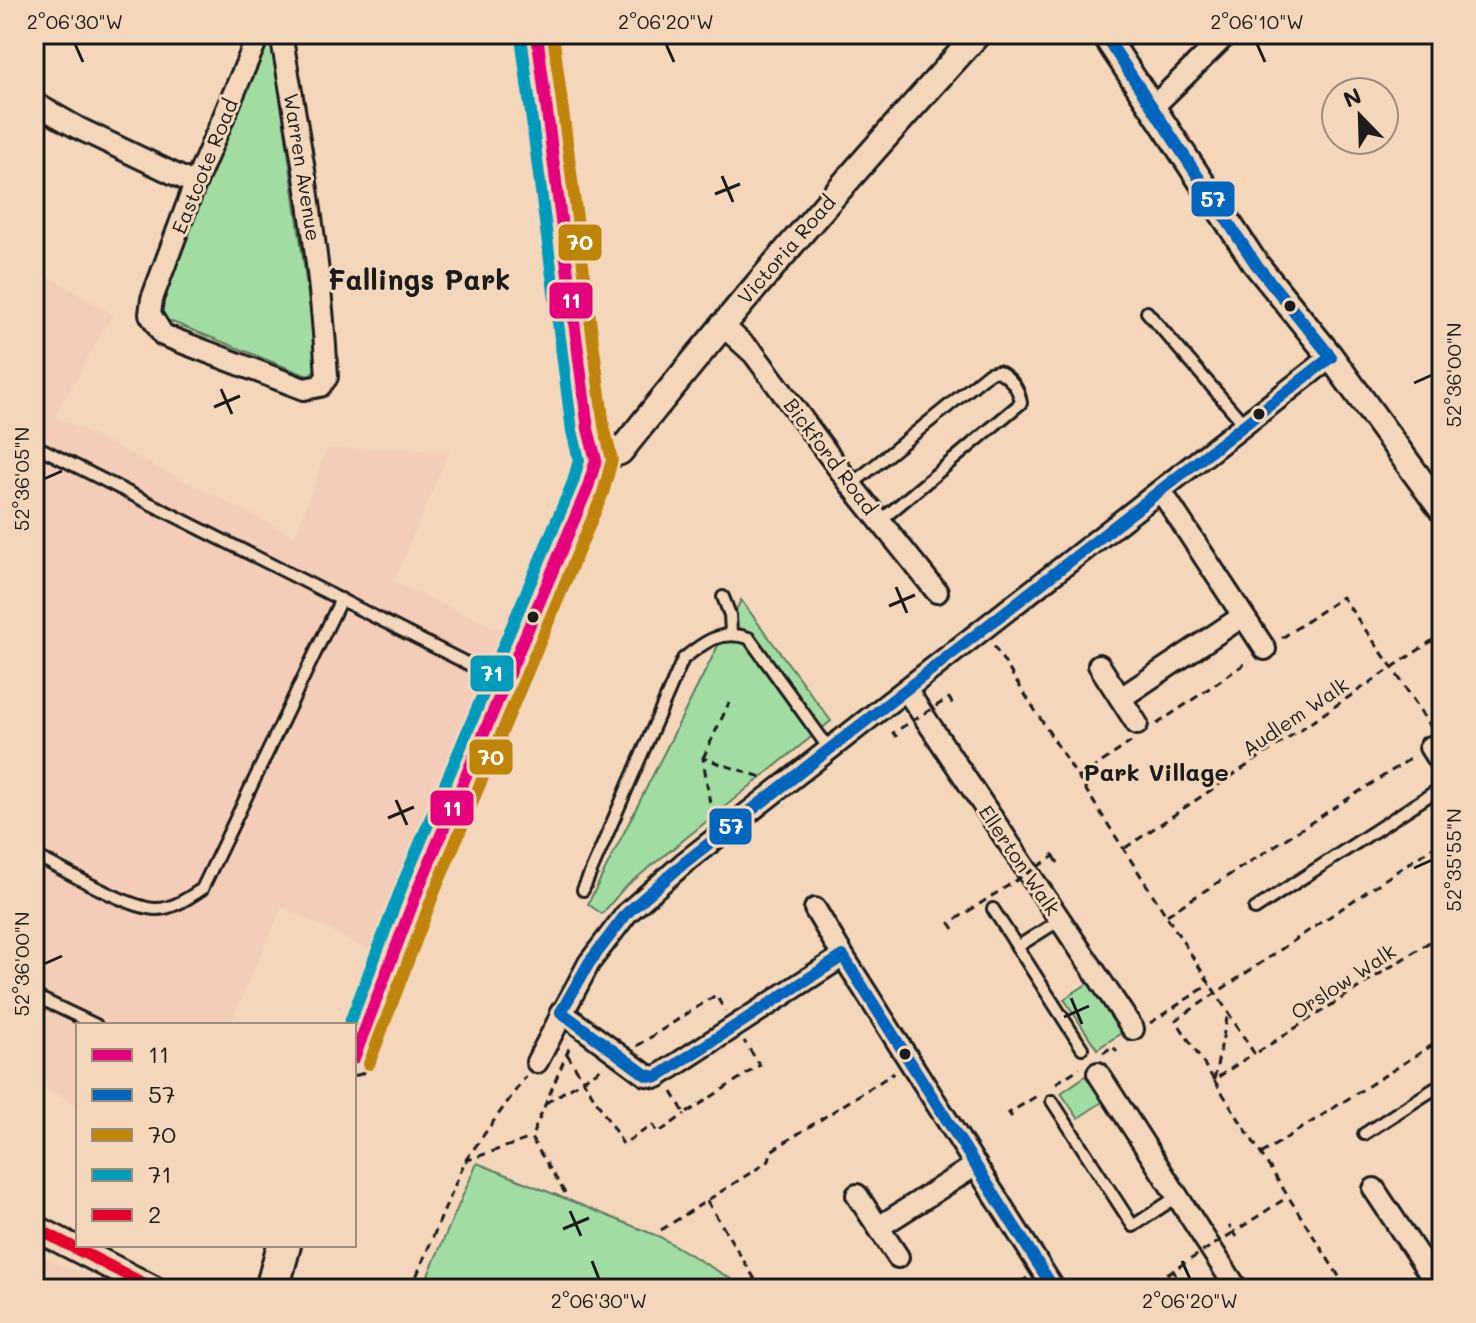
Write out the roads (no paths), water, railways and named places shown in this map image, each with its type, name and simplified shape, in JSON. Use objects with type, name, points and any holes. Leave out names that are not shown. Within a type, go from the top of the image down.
[{"type":"highway","points":[[356,1053],[419,887],[507,683],[588,487],[596,460],[588,429],[537,34]]},
{"type":"highway","points":[[272,1289],[283,1247]]},
{"type":"street","name":"Eastcote Road","points":[[152,299],[195,184],[259,34]]},
{"type":"street","name":"Warren Avenue","points":[[152,299],[150,314],[163,335],[304,389],[320,386],[327,377],[312,212],[281,34]]},
{"type":"street","name":"Victoria Road","points":[[596,460],[620,452],[721,324],[870,152],[978,34]]},
{"type":"street","points":[[1104,34],[1255,263],[1331,357],[1442,510]]},
{"type":"street","points":[[1153,107],[1227,34]]},
{"type":"street","points":[[34,103],[78,128],[195,184]]},
{"type":"street","name":"Bickford Road","points":[[721,324],[754,354],[851,485],[937,592]]},
{"type":"street","points":[[537,1062],[589,963],[627,913],[684,863],[1331,357]]},
{"type":"street","points":[[1161,491],[1265,649]]},
{"type":"street","points":[[1121,698],[1243,616]]},
{"type":"street","points":[[1099,665],[1144,729]]},
{"type":"street","name":"Ellerton Walk","points":[[907,691],[1060,920],[1140,1027]]},
{"type":"street","points":[[1430,747],[1442,766]]},
{"type":"street","points":[[815,909],[1054,1289]]},
{"type":"street","points":[[561,1012],[646,1075],[657,1077],[843,956]]},
{"type":"street","points":[[1098,1073],[1237,1289]]},
{"type":"street","points":[[879,1227],[976,1165]]},
{"type":"street","points":[[1374,1189],[1440,1289]]},
{"type":"street","points":[[857,1195],[898,1257]]},
{"type":"street","points":[[34,1227],[134,1284],[154,1289]]},
{"type":"lane","points":[[1147,312],[1245,425]]},
{"type":"lane","points":[[851,485],[989,373],[998,371],[1014,384],[1020,393],[1021,403],[880,521]]},
{"type":"lane","points":[[34,445],[507,683]]},
{"type":"lane","points":[[723,597],[730,615],[731,633]]},
{"type":"lane","points":[[34,855],[134,904],[156,909],[178,904],[202,889],[341,599]]},
{"type":"lane","points":[[583,890],[683,659],[701,644],[731,633],[749,638],[830,750]]},
{"type":"lane","points":[[1255,909],[1442,787]]},
{"type":"lane","points":[[993,909],[1082,1048]]},
{"type":"lane","points":[[1017,947],[1060,920]]},
{"type":"lane","points":[[35,999],[91,1023]]},
{"type":"lane","points":[[1364,1134],[1442,1084]]},
{"type":"lane","points":[[1052,1101],[1133,1226],[1178,1196]]},
{"type":"district","name":"Fallings Park","points":[[419,279]]},
{"type":"district","name":"Park Village","points":[[1156,771]]}]
